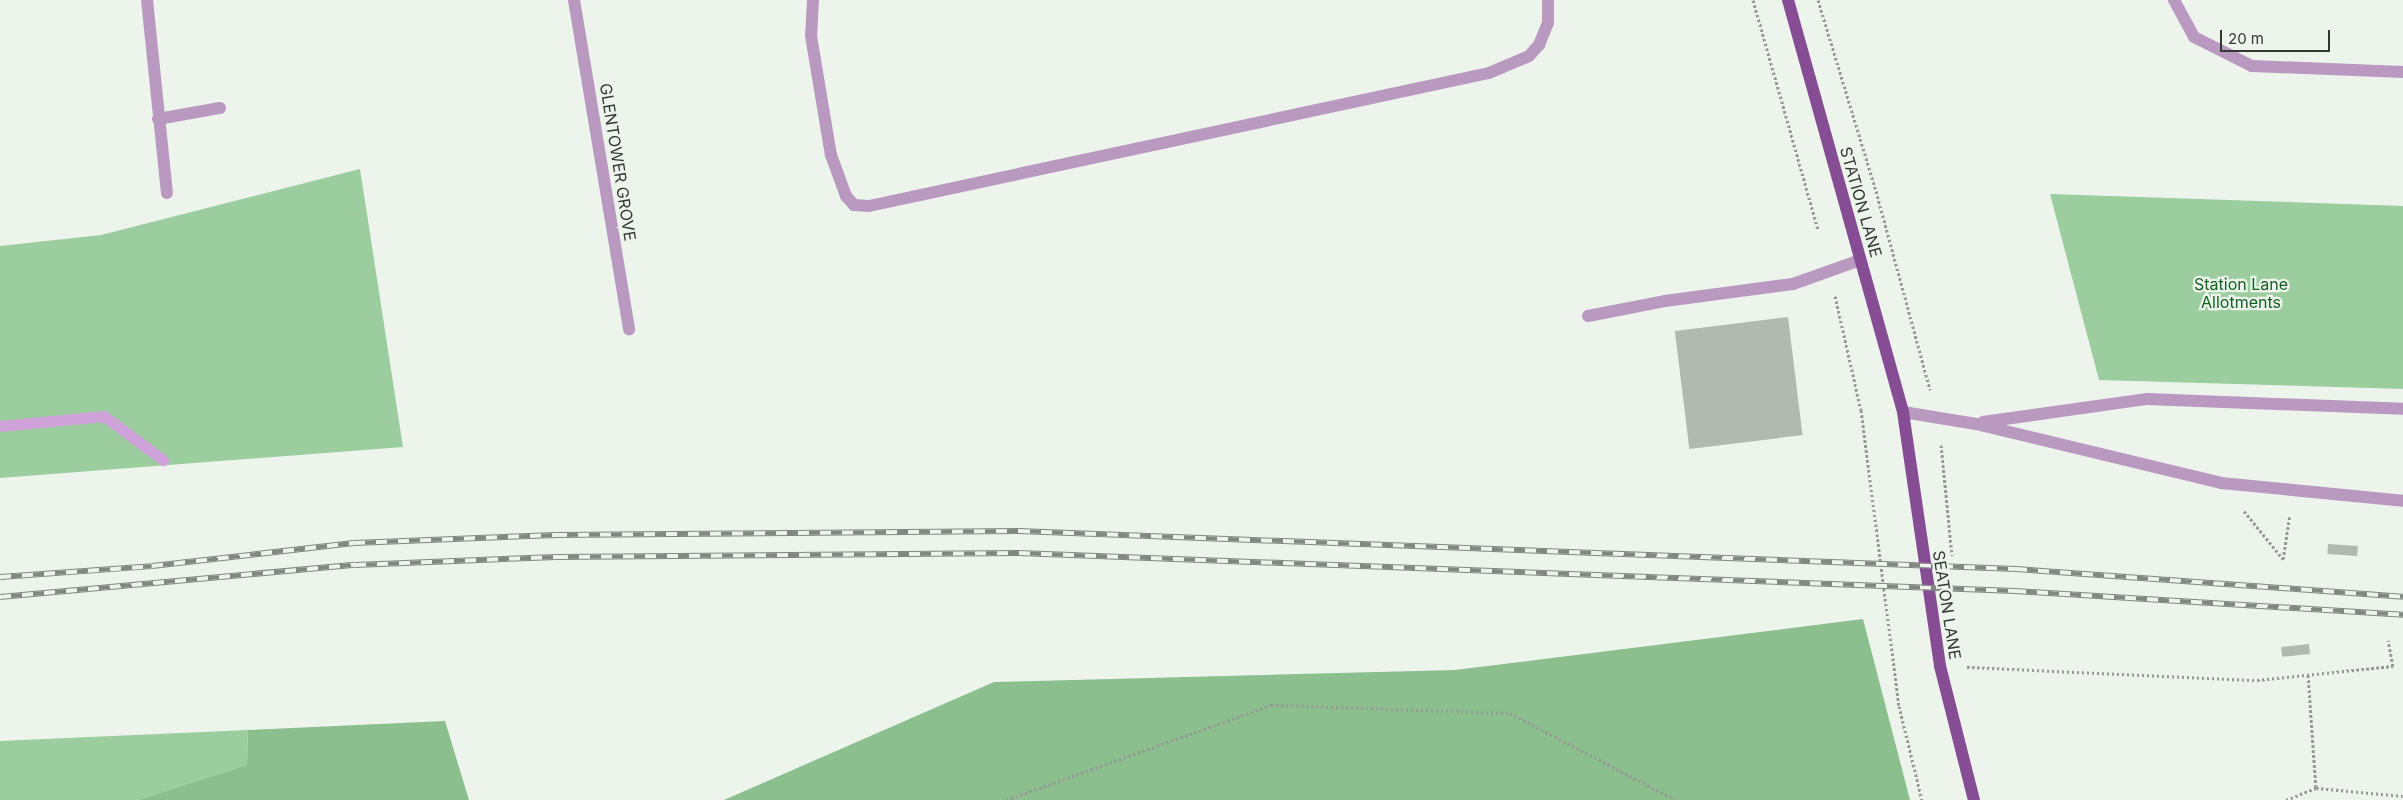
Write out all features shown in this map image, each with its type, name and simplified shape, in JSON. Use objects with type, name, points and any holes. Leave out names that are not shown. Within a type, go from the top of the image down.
[{"type":"main road","name":"STATION LANE","points":[[1788,0],[1903,412]]},
{"type":"main road","name":"SEATON LANE","points":[[1903,412],[1940,666],[1974,800]]},
{"type":"street","points":[[147,0],[167,193]]},
{"type":"street","name":"GLENTOWER GROVE","points":[[574,0],[629,329]]},
{"type":"street","points":[[813,0],[811,36],[831,155],[846,196],[854,205],[869,206],[1489,73],[1530,56],[1539,45],[1548,23],[1548,0]]},
{"type":"street","points":[[2174,0],[2194,37],[2252,66],[2403,72]]},
{"type":"street","points":[[158,119],[220,108]]},
{"type":"street","points":[[1588,316],[1665,301],[1793,284],[1860,260]]},
{"type":"street","points":[[1976,424],[2147,399],[2403,409]]},
{"type":"street","points":[[1903,412],[1976,424],[2221,483],[2294,492],[2403,501]]},
{"type":"path","points":[[1753,0],[1818,229]]},
{"type":"path","points":[[1835,294],[1861,410],[1899,706],[1922,800]]},
{"type":"path","points":[[2221,483],[2283,559],[2294,492]]},
{"type":"path","points":[[1964,667],[2257,680],[2393,666],[2388,640]]},
{"type":"path","points":[[2308,675],[2316,788]]},
{"type":"path","points":[[1006,800],[1271,705],[1510,713],[1676,800]]},
{"type":"path","points":[[2286,800],[2316,788],[2403,796]]},
{"type":"green space","points":[[360,169],[403,447],[0,478],[0,246],[101,235]]},
{"type":"green space","name":"Station Lane Allotments","points":[[2050,194],[2403,206],[2403,389],[2099,380]]},
{"type":"green space","points":[[1863,619],[1910,800],[724,800],[994,682],[1455,670]]},
{"type":"green space","points":[[445,721],[469,800],[137,800],[247,765],[248,730]]},
{"type":"green space","points":[[248,730],[247,765],[137,800],[0,800],[0,741]]},
{"type":"building","points":[[1788,317],[1803,435],[1689,449],[1675,331]]},
{"type":"building","points":[[2328,544],[2358,546],[2357,556],[2327,554]]},
{"type":"building","points":[[2309,644],[2310,654],[2282,657],[2281,647]]},
{"type":"waterway","points":[[0,426],[104,416],[163,460]]},
{"type":"railway","points":[[0,577],[152,566],[354,543],[556,535],[1019,531],[2016,569],[2403,597]]},
{"type":"railway","points":[[0,597],[355,565],[557,557],[1019,553],[2015,591],[2403,615]]}]
